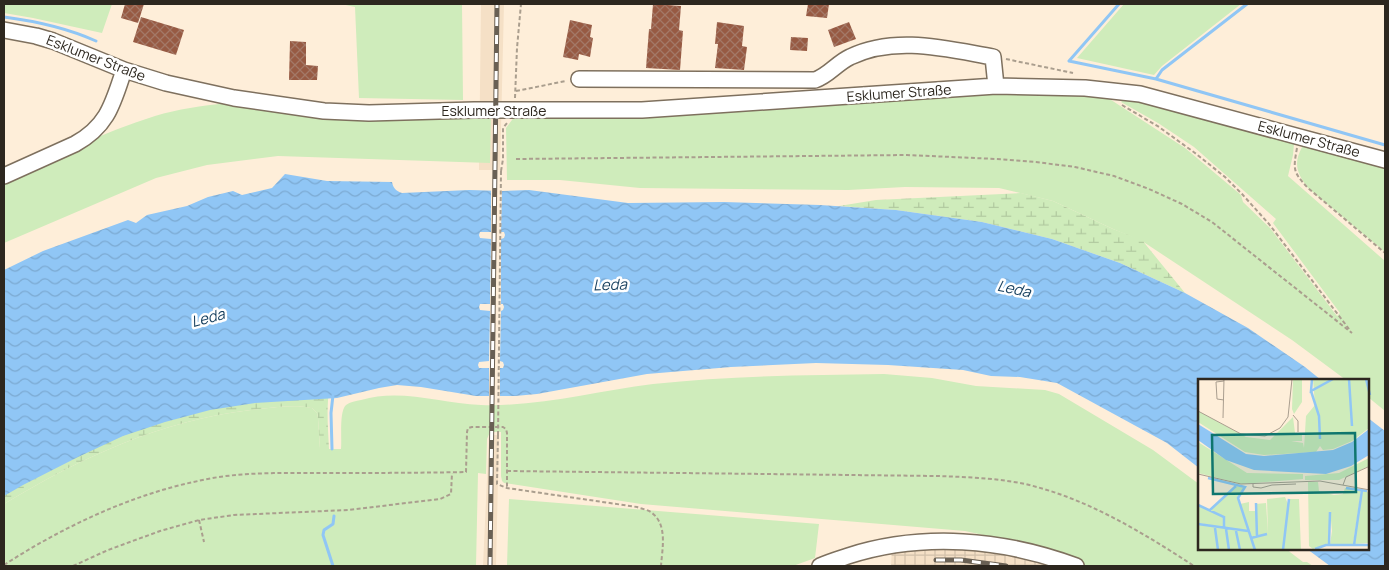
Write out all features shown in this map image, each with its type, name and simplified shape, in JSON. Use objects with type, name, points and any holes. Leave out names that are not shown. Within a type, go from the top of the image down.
[{"type":"street","name":"Esklumer Straße","points":[[4,30],[53,41],[124,70],[166,83],[234,98],[324,111],[369,113],[481,110],[642,110],[996,86],[1085,88],[1140,94],[1385,160]]},
{"type":"street","points":[[579,79],[815,80],[821,78],[850,57],[882,47],[899,46],[931,47],[993,57],[996,86]]},
{"type":"street","points":[[4,176],[75,144],[95,131],[108,113],[124,70]]},
{"type":"street","points":[[820,566],[866,550],[923,542],[954,541],[1019,549],[1076,566]]},
{"type":"path","points":[[520,4],[516,91],[560,81],[579,79]]},
{"type":"path","points":[[993,57],[1073,73]]},
{"type":"path","points":[[516,159],[907,155],[997,159],[1075,167],[1114,176],[1182,204],[1212,222],[1352,333],[1269,224],[1242,194],[1225,177],[1190,149],[1159,127],[1123,106],[1116,97],[1114,90]]},
{"type":"path","points":[[503,128],[504,159],[501,171],[497,484],[507,488],[637,507],[652,513],[660,523],[663,536],[661,566]]},
{"type":"path","points":[[1299,136],[1294,166],[1297,176],[1308,188],[1385,253]]},
{"type":"path","points":[[4,565],[50,538],[104,512],[165,489],[198,480],[270,473],[466,472],[467,432],[468,428],[472,427],[503,427],[506,429],[507,488]]},
{"type":"path","points":[[507,471],[980,478],[1023,484],[1080,502],[1130,527],[1194,566]]},
{"type":"path","points":[[73,566],[160,531],[199,520],[234,515],[348,510],[440,499],[451,494],[452,473]]},
{"type":"path","points":[[199,520],[204,542]]},
{"type":"shaded area","points":[[481,4],[504,4],[500,170],[479,170]]},
{"type":"shaded area","points":[[489,435],[499,435],[496,566],[483,566]]},
{"type":"shaded area","points":[[954,541],[1076,566],[891,566],[892,546]]},
{"type":"green space","points":[[4,4],[112,4],[102,33],[4,13]]},
{"type":"green space","points":[[341,4],[462,4],[463,100],[359,98],[355,7]]},
{"type":"green space","points":[[1124,4],[1241,4],[1162,66],[1154,75],[1077,58]]},
{"type":"green space","points":[[1018,92],[1105,96],[1185,148],[1241,195],[1243,202],[1270,228],[1337,316],[1340,313],[1273,223],[1276,219],[1194,147],[1158,123],[1121,102],[1124,99],[1190,112],[1286,139],[1294,144],[1288,176],[1385,261],[1385,411],[1369,398],[1369,379],[1345,379],[1292,340],[1142,241],[1053,201],[999,188],[905,187],[848,190],[640,188],[560,180],[507,180],[506,128],[515,116],[657,117]]},
{"type":"green space","points":[[226,103],[491,116],[490,163],[278,156],[207,165],[156,178],[4,243],[4,179],[136,122],[172,111]]},
{"type":"green space","points":[[1308,146],[1385,165],[1385,252],[1308,188],[1301,178],[1297,163],[1302,147]]},
{"type":"green space","points":[[1021,193],[1053,201],[1113,229],[1142,240],[1185,293],[1120,263],[1052,239],[982,222],[896,210],[839,206],[876,200]]},
{"type":"green space","points":[[884,374],[932,378],[976,386],[1045,390],[1059,394],[1153,450],[1198,483],[1198,550],[1287,550],[1303,562],[1313,566],[1083,566],[1006,540],[965,531],[641,504],[504,483],[501,476],[501,432],[490,432],[487,439],[486,474],[478,473],[476,566],[4,566],[4,504],[62,471],[123,443],[186,422],[251,410],[297,406],[312,408],[317,413],[318,418],[320,449],[341,449],[342,413],[346,405],[351,402],[376,397],[390,395],[420,397],[481,405],[524,404],[653,384],[768,376]]},
{"type":"green space","points":[[330,384],[328,408],[329,449],[320,449],[318,418],[317,413],[312,408],[282,407],[218,415],[186,422],[123,443],[62,471],[4,504],[4,478],[93,431]]},
{"type":"green space","points":[[509,499],[819,524],[815,558],[793,566],[507,566]]},
{"type":"water","name":"Leda","points":[[285,174],[327,181],[392,182],[395,189],[402,193],[529,190],[628,203],[724,202],[820,205],[896,210],[982,222],[1052,239],[1120,263],[1185,293],[1248,328],[1320,379],[1198,379],[1198,467],[1167,443],[1057,383],[1020,377],[991,376],[963,370],[816,363],[731,367],[647,374],[537,394],[515,396],[476,396],[397,385],[337,398],[255,403],[210,410],[123,436],[78,457],[4,496],[4,270],[43,251],[128,220],[136,223],[147,215],[187,206],[208,197],[233,191],[242,195],[272,188]]},
{"type":"water","points":[[1369,419],[1385,431],[1385,566],[1330,566],[1308,550],[1369,550]]},
{"type":"pier","points":[[491,188],[502,189],[501,232],[504,232],[505,235],[501,239],[501,304],[504,307],[501,311],[500,361],[504,365],[503,368],[500,368],[500,399],[489,398],[489,368],[479,368],[478,365],[479,362],[489,361],[490,311],[480,310],[479,307],[480,304],[490,304],[491,239],[480,238],[479,235],[480,232],[491,232]]},
{"type":"building","points":[[125,4],[144,4],[138,23],[121,18]]},
{"type":"building","points":[[653,4],[681,6],[679,30],[683,31],[680,70],[646,68]]},
{"type":"building","points":[[808,4],[829,4],[827,18],[806,16]]},
{"type":"building","points":[[141,17],[184,30],[176,55],[133,42]]},
{"type":"building","points":[[570,20],[592,25],[590,37],[593,38],[590,57],[579,54],[578,60],[563,57]]},
{"type":"building","points":[[717,22],[744,26],[742,46],[747,47],[744,70],[715,68],[718,44],[715,44]]},
{"type":"building","points":[[849,22],[856,39],[834,47],[828,30]]},
{"type":"building","points":[[791,37],[808,38],[807,51],[790,50]]},
{"type":"building","points":[[290,41],[306,42],[306,65],[318,66],[317,80],[289,80]]},
{"type":"waterway","points":[[1119,4],[1069,61],[1156,79],[1385,145]]},
{"type":"waterway","points":[[1156,79],[1162,70],[1247,4]]},
{"type":"waterway","points":[[4,17],[51,26],[74,32],[96,41]]},
{"type":"waterway","points":[[332,449],[331,413],[333,395]]},
{"type":"waterway","points":[[333,566],[323,535],[324,530],[333,524],[334,516]]},
{"type":"railway","points":[[490,566],[497,4]]},
{"type":"railway","points":[[936,560],[961,560],[1006,566]]}]
